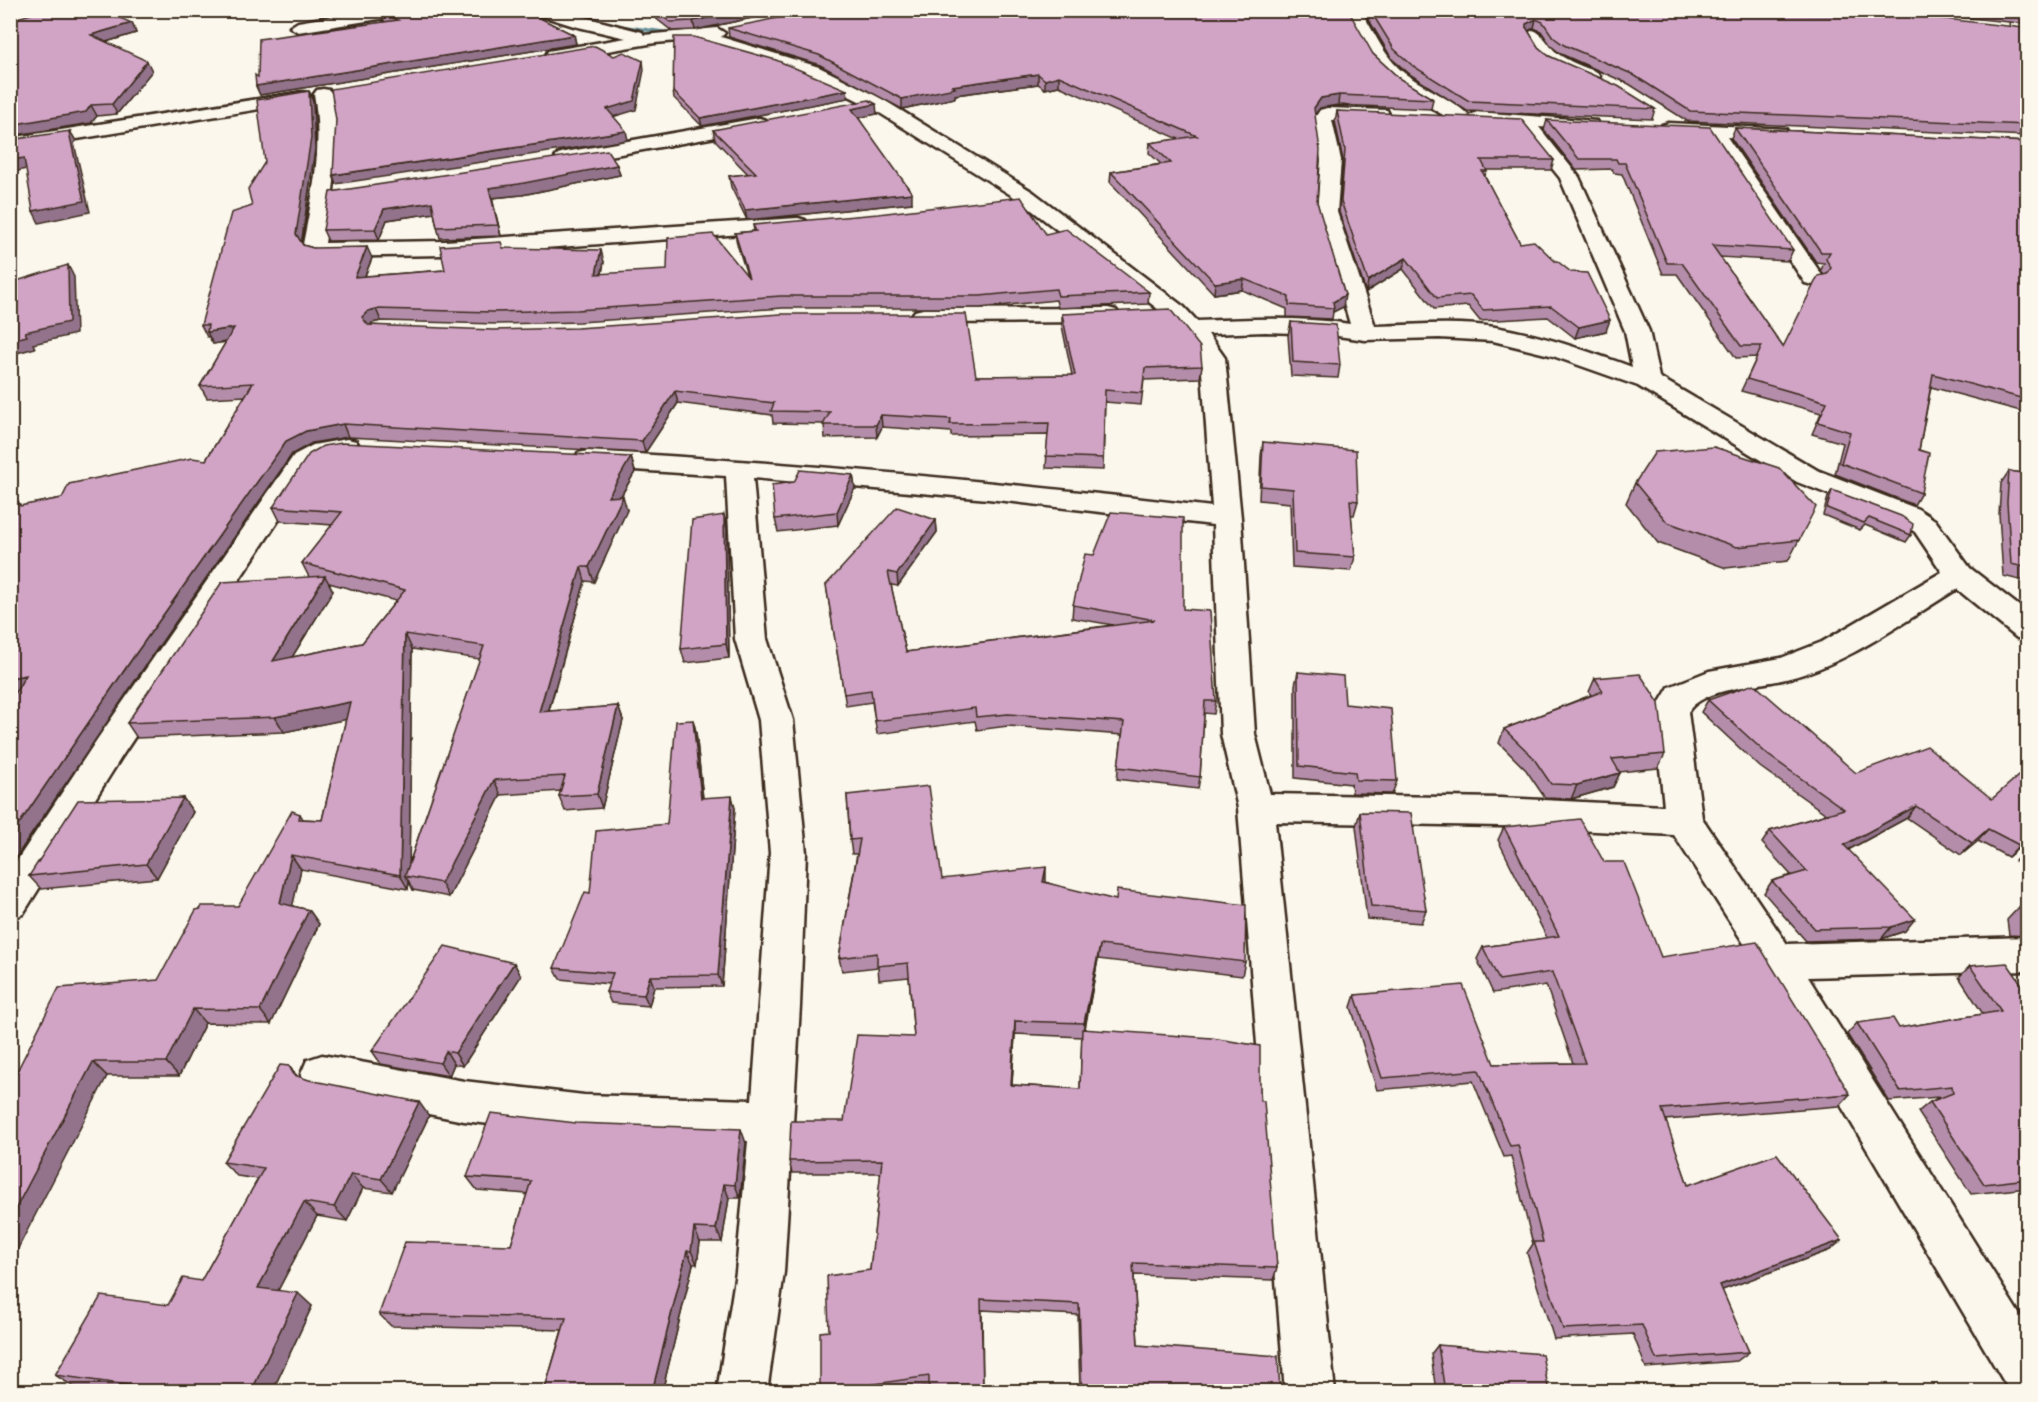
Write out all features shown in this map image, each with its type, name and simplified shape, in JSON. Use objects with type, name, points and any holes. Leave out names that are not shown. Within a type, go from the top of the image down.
[{"type":"street","points":[[10,14],[30,10]]},
{"type":"street","points":[[298,27],[404,10]]},
{"type":"street","points":[[539,10],[590,25],[655,38]]},
{"type":"street","points":[[1351,10],[1361,21],[1376,54],[1409,85],[1461,117]]},
{"type":"street","points":[[2019,10],[2013,30],[2028,48]]},
{"type":"street","points":[[533,58],[655,38],[737,34],[873,101],[1026,196],[1184,320],[1213,358],[1227,518],[1238,734],[1256,808],[1310,1392]]},
{"type":"street","points":[[1533,35],[1543,51],[1554,60],[1604,82]]},
{"type":"street","points":[[10,144],[329,93],[323,195],[314,244],[318,250],[445,248],[824,222]]},
{"type":"street","points":[[838,108],[873,101]]},
{"type":"street","points":[[1365,333],[1327,212],[1331,160],[1323,119],[1327,114],[1338,112],[1394,114]]},
{"type":"street","points":[[1663,115],[1682,129]]},
{"type":"street","points":[[1427,116],[1603,125]]},
{"type":"street","points":[[552,160],[780,120]]},
{"type":"street","points":[[1524,121],[1569,177],[1637,331],[1647,381]]},
{"type":"street","points":[[1648,128],[1797,134]]},
{"type":"street","points":[[1714,131],[1814,278]]},
{"type":"street","points":[[323,195],[346,191]]},
{"type":"street","points":[[992,201],[1026,196]]},
{"type":"street","points":[[896,316],[1055,317],[1138,314],[1184,320],[1324,327],[1365,333],[1438,331],[1493,334],[1558,349],[1647,381],[1807,476],[1908,515],[1925,526],[1959,575],[2028,630]]},
{"type":"street","points":[[10,903],[110,747],[304,461],[322,451],[348,447],[372,449]]},
{"type":"street","points":[[561,458],[739,467],[1048,496],[1227,518]]},
{"type":"street","points":[[739,467],[751,639],[776,720],[788,853],[772,1121],[760,1272],[742,1392]]},
{"type":"street","points":[[1959,575],[1833,650],[1786,668],[1709,683],[1681,695],[1671,712],[1684,821],[1777,961],[2028,1375]]},
{"type":"street","points":[[1256,808],[1500,812],[1684,821]]},
{"type":"street","points":[[1777,961],[2028,954]]},
{"type":"street","points":[[322,1074],[464,1101],[584,1115],[772,1121]]},
{"type":"building","points":[[45,10],[101,10],[132,23],[91,35],[147,61],[112,104],[91,105],[86,112],[10,125],[10,20]]},
{"type":"building","points":[[390,10],[524,10],[574,35],[256,86],[259,39],[398,20],[381,12]]},
{"type":"building","points":[[655,10],[744,10],[693,21],[670,22]]},
{"type":"building","points":[[818,10],[1348,10],[1373,54],[1400,79],[1433,99],[1339,95],[1321,98],[1314,108],[1320,150],[1317,202],[1345,295],[1333,302],[1334,308],[1289,305],[1289,297],[1244,279],[1215,283],[1111,172],[1171,163],[1150,143],[1197,136],[1059,76],[1045,80],[1038,74],[952,86],[955,88],[902,99],[819,55],[728,28]]},
{"type":"building","points":[[1370,10],[1691,10],[1751,14],[1928,17],[2024,28],[2028,26],[2028,125],[1690,111],[1632,74],[1564,45],[1553,37],[1543,22],[1536,19],[1526,24],[1526,27],[1538,47],[1549,56],[1618,86],[1655,109],[1469,101],[1413,66],[1394,49]]},
{"type":"building","points":[[1993,10],[2028,10],[2028,16],[2024,14]]},
{"type":"building","points":[[674,37],[694,37],[776,60],[847,90],[700,118],[673,91]]},
{"type":"building","points":[[595,46],[614,56],[624,52],[643,61],[634,101],[607,109],[626,131],[333,175],[336,120],[331,89]]},
{"type":"building","points":[[309,91],[311,138],[296,234],[303,245],[313,248],[367,247],[355,277],[445,270],[440,246],[501,242],[503,248],[601,250],[596,274],[667,270],[668,238],[713,234],[749,278],[735,233],[756,231],[753,225],[878,214],[1021,197],[1046,234],[1066,229],[1149,292],[1058,296],[1056,289],[980,296],[781,296],[577,310],[493,312],[376,309],[368,311],[362,317],[368,325],[493,330],[577,328],[781,314],[966,314],[976,376],[1075,375],[1062,314],[1170,309],[1200,347],[1202,366],[1145,368],[1142,393],[1105,390],[1103,458],[1046,456],[1049,423],[950,424],[951,419],[881,415],[876,425],[823,425],[830,412],[771,411],[774,403],[675,391],[642,441],[343,424],[306,431],[286,441],[10,837],[10,701],[26,675],[10,678],[10,491],[20,506],[62,498],[69,484],[192,458],[206,460],[253,383],[200,386],[234,328],[207,332],[208,325],[201,325],[231,213],[252,206],[248,189],[265,162],[257,100]]},
{"type":"building","points":[[869,100],[876,104],[852,109],[912,193],[745,210],[729,176],[756,173],[713,130]]},
{"type":"building","points":[[1337,111],[1521,119],[1554,160],[1481,160],[1487,171],[1482,171],[1520,243],[1534,241],[1555,261],[1571,272],[1587,273],[1610,320],[1579,327],[1551,306],[1483,310],[1471,295],[1437,298],[1406,258],[1368,281],[1341,201],[1345,150]]},
{"type":"building","points":[[1547,120],[1710,127],[1793,250],[1712,245],[1783,347],[1818,276],[1827,274],[1831,268],[1826,259],[1830,252],[1821,252],[1735,128],[2028,142],[2028,400],[1933,374],[1919,450],[1929,453],[1921,493],[1841,463],[1850,432],[1818,422],[1827,402],[1747,379],[1762,346],[1741,346],[1682,263],[1667,263],[1625,163],[1618,163],[1616,159],[1579,159]]},
{"type":"building","points":[[70,131],[84,201],[33,211],[24,158],[10,160],[10,140]]},
{"type":"building","points":[[607,150],[617,165],[489,188],[498,225],[437,227],[432,202],[384,209],[375,229],[323,230],[330,192]]},
{"type":"building","points":[[68,265],[69,322],[25,332],[27,336],[10,340],[10,283]]},
{"type":"building","points":[[1291,322],[1336,325],[1340,365],[1293,362]]},
{"type":"building","points":[[1263,442],[1356,450],[1358,501],[1350,500],[1355,557],[1295,553],[1293,489],[1261,486]]},
{"type":"building","points":[[342,443],[631,457],[608,497],[623,496],[589,567],[581,567],[539,712],[618,706],[597,794],[559,796],[565,776],[494,780],[441,883],[405,876],[484,646],[405,634],[400,875],[291,855],[280,903],[309,910],[260,1010],[193,1009],[166,1062],[93,1062],[10,1219],[10,1078],[14,1077],[59,988],[158,980],[196,910],[201,909],[201,906],[238,906],[292,811],[300,814],[299,819],[322,820],[350,702],[275,717],[127,723],[222,582],[325,576],[273,661],[362,643],[405,590],[302,563],[342,512],[273,507],[309,454],[323,446]]},
{"type":"building","points":[[1714,447],[1779,468],[1816,507],[1799,540],[1737,547],[1667,522],[1635,483],[1655,452]]},
{"type":"building","points":[[800,470],[853,475],[837,512],[775,519],[772,485],[794,482]]},
{"type":"building","points":[[2009,471],[2028,474],[2028,568],[2011,564],[2007,502]]},
{"type":"building","points":[[1832,490],[1901,516],[1913,524],[1911,535],[1869,518],[1864,523],[1827,508]]},
{"type":"building","points":[[897,507],[936,520],[897,574],[888,572],[906,652],[1155,620],[1073,605],[1085,554],[1094,555],[1111,512],[1183,518],[1183,609],[1210,611],[1216,701],[1205,701],[1200,777],[1118,767],[1124,722],[1008,714],[976,717],[975,708],[875,721],[871,690],[844,694],[826,585]]},
{"type":"building","points":[[724,515],[726,644],[681,649],[692,520]]},
{"type":"building","points":[[1298,672],[1343,676],[1345,704],[1391,709],[1397,781],[1356,780],[1355,772],[1299,766]]},
{"type":"building","points":[[1640,674],[1659,703],[1665,754],[1612,759],[1620,773],[1577,785],[1551,784],[1532,756],[1504,729],[1603,691],[1595,678]]},
{"type":"building","points":[[1754,684],[1856,773],[1927,746],[1992,799],[2026,769],[2028,770],[2028,838],[2019,845],[1988,829],[1972,843],[1916,806],[1844,845],[1915,919],[1891,927],[1815,929],[1772,881],[1807,871],[1770,831],[1844,809],[1768,755],[1708,700]]},
{"type":"building","points":[[693,720],[701,798],[732,796],[718,975],[650,976],[644,995],[606,992],[613,973],[554,968],[585,892],[590,893],[596,831],[667,824],[676,721]]},
{"type":"building","points":[[929,786],[942,879],[1046,867],[1043,882],[1116,900],[1117,890],[1246,905],[1245,962],[1100,945],[1084,1023],[1015,1021],[1011,1085],[1080,1089],[1082,1029],[1212,1038],[1260,1046],[1260,1101],[1264,1101],[1277,1268],[1133,1263],[1138,1345],[1278,1356],[1280,1392],[1082,1392],[1079,1304],[981,1299],[983,1392],[929,1392],[929,1376],[820,1392],[820,1332],[829,1331],[827,1276],[870,1270],[882,1160],[789,1161],[791,1121],[844,1121],[857,1035],[914,1037],[908,963],[877,966],[877,953],[839,958],[860,839],[850,840],[847,795]]},
{"type":"building","points":[[183,798],[146,864],[29,876],[78,800]]},
{"type":"building","points":[[1360,812],[1411,813],[1426,910],[1371,906]]},
{"type":"building","points":[[1580,819],[1604,862],[1624,862],[1661,957],[1757,942],[1850,1094],[1662,1109],[1688,1185],[1777,1154],[1842,1240],[1720,1285],[1749,1352],[1656,1359],[1642,1325],[1563,1329],[1534,1242],[1543,1242],[1518,1145],[1510,1146],[1479,1070],[1382,1078],[1355,995],[1463,985],[1494,1064],[1585,1063],[1552,972],[1499,980],[1483,947],[1559,936],[1504,827]]},
{"type":"building","points":[[2028,905],[2028,922],[2022,922],[2020,906]]},
{"type":"building","points":[[445,946],[514,963],[455,1053],[446,1051],[440,1063],[372,1051]]},
{"type":"building","points":[[2007,963],[2028,993],[2028,1179],[1984,1184],[1930,1102],[1953,1093],[1952,1086],[1900,1091],[1857,1023],[1893,1018],[1899,1028],[2001,1011],[1970,966]]},
{"type":"building","points":[[280,1065],[289,1066],[294,1075],[309,1080],[419,1102],[381,1179],[351,1174],[334,1207],[304,1202],[258,1288],[298,1293],[251,1392],[163,1392],[163,1390],[55,1375],[101,1296],[168,1305],[183,1278],[201,1281],[264,1168],[223,1162]]},
{"type":"building","points":[[491,1113],[576,1123],[741,1129],[735,1185],[724,1184],[716,1229],[694,1228],[691,1251],[687,1251],[652,1392],[544,1392],[566,1318],[379,1314],[405,1242],[511,1245],[531,1181],[467,1177]]},
{"type":"building","points":[[1438,1345],[1542,1354],[1549,1392],[1445,1392]]},
{"type":"waterway","points":[[617,26],[677,34]]}]
